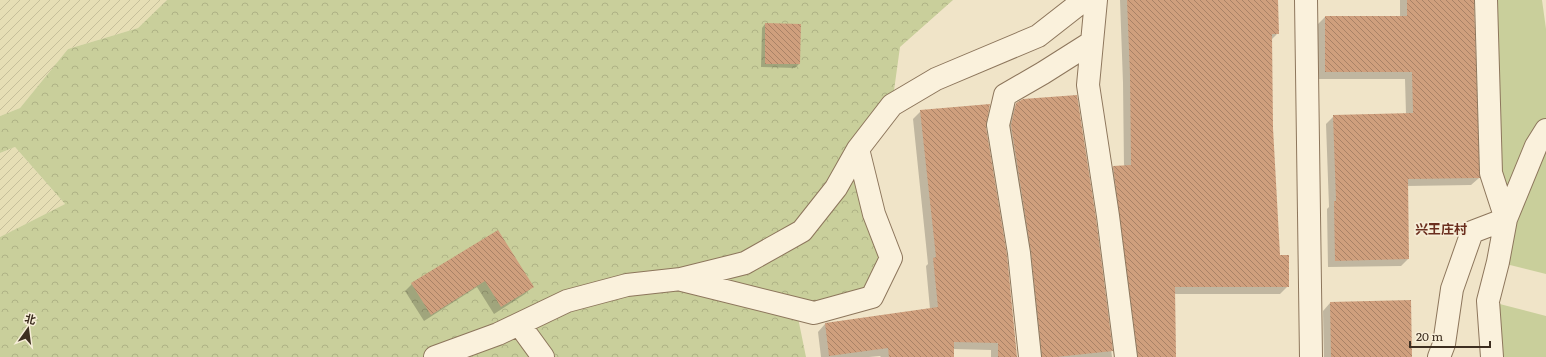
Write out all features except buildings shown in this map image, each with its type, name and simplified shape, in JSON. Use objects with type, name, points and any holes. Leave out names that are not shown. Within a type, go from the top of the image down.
[{"type":"street","points":[[435,357],[498,334],[567,301],[627,284],[681,279],[745,263],[802,231],[836,188],[858,150],[892,105],[936,79],[1038,36],[1084,0]]},
{"type":"street","points":[[1096,0],[1088,84],[1108,216],[1126,357]]},
{"type":"street","points":[[1306,0],[1311,357]]},
{"type":"street","points":[[1486,0],[1491,173],[1506,219]]},
{"type":"street","points":[[1030,357],[1019,253],[998,125],[1005,95],[1044,73],[1092,42]]},
{"type":"street","points":[[1492,357],[1488,302],[1498,262],[1506,219],[1536,146],[1546,130]]},
{"type":"street","points":[[681,279],[814,313],[872,297],[892,258],[874,214],[858,150]]},
{"type":"street","points":[[1439,357],[1444,344],[1452,289],[1472,232],[1506,219]]},
{"type":"street","points":[[519,324],[543,357]]},
{"type":"shaded area","points":[[0,0],[167,0],[138,28],[68,49],[20,108],[0,116]]},
{"type":"shaded area","points":[[15,147],[65,204],[0,237],[0,153]]},
{"type":"green space","points":[[167,0],[953,0],[900,47],[892,105],[858,149],[891,258],[872,297],[796,308],[806,357],[0,357],[0,237],[65,204],[15,147],[0,153],[0,116],[20,108],[68,49],[138,28]]},
{"type":"green space","points":[[1486,0],[1542,0],[1546,29],[1546,274],[1498,262]]},
{"type":"green space","points":[[1488,301],[1546,316],[1546,357],[1492,357]]},
{"type":"district","name":"兴王庄村","points":[[1441,229]]}]
